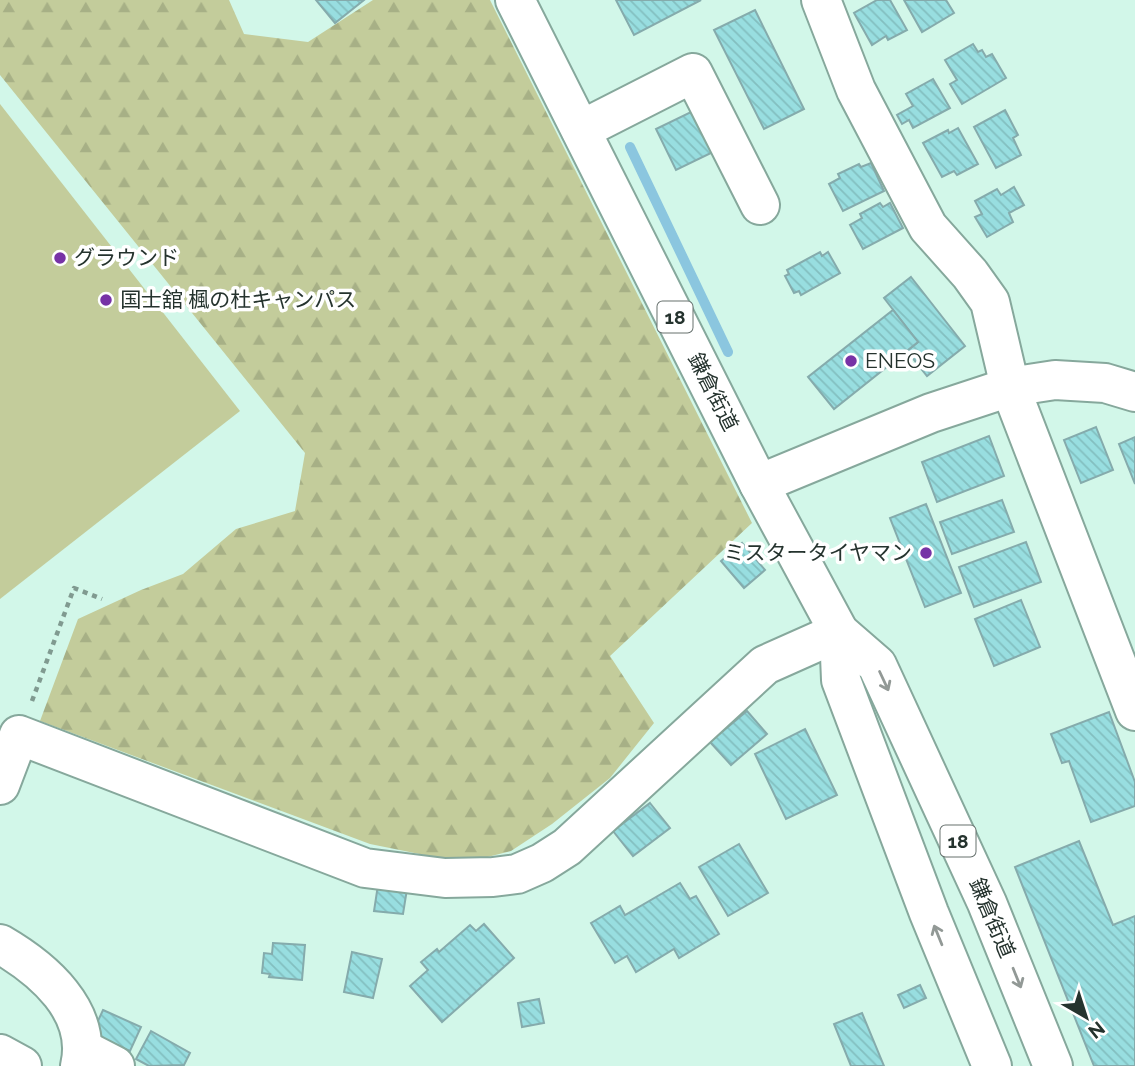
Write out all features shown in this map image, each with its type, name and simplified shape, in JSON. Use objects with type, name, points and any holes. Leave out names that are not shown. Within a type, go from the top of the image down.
[{"type":"street","name":"鎌倉街道","points":[[515,0],[759,484],[839,632],[877,665],[987,903],[1053,1066]]},
{"type":"street","points":[[821,0],[856,90],[928,227],[970,274],[990,302],[1010,387],[1135,711]]},
{"type":"street","points":[[581,130],[694,74],[760,205]]},
{"type":"street","points":[[759,484],[931,413],[1010,387],[1055,380],[1105,383],[1135,392]]},
{"type":"street","name":"鎌倉街道","points":[[839,632],[841,680],[929,913],[992,1066]]},
{"type":"street","points":[[0,785],[19,735],[365,868],[445,878],[517,874],[568,848],[765,665],[839,632]]},
{"type":"street","points":[[0,944],[27,960],[61,990],[93,1061]]},
{"type":"street","points":[[0,1054],[22,1066]]},
{"type":"path","points":[[19,735],[74,588],[102,599]]},
{"type":"green space","points":[[0,0],[229,0],[244,34],[308,42],[373,0],[490,0],[752,523],[610,656],[654,723],[610,778],[552,824],[511,851],[464,863],[370,844],[40,721],[78,619],[183,574],[236,529],[295,511],[305,453],[0,75]]},
{"type":"green space","name":"グラウンド","points":[[0,104],[240,411],[0,599]]},
{"type":"building","points":[[316,0],[364,0],[335,23]]},
{"type":"building","points":[[616,0],[701,0],[634,35]]},
{"type":"building","points":[[877,0],[890,0],[907,30],[888,40],[886,36],[872,45],[854,13]]},
{"type":"building","points":[[904,0],[946,0],[954,13],[922,32]]},
{"type":"building","points":[[755,10],[804,109],[764,129],[714,30]]},
{"type":"building","points":[[973,44],[978,52],[982,50],[986,57],[992,54],[1006,78],[962,104],[950,84],[957,80],[945,60]]},
{"type":"building","points":[[933,79],[950,108],[913,128],[909,120],[902,124],[897,115],[913,106],[906,94]]},
{"type":"building","points":[[1005,110],[1018,135],[1013,138],[1021,155],[996,168],[974,127]]},
{"type":"building","points":[[693,111],[713,152],[676,170],[656,129]]},
{"type":"building","points":[[958,128],[978,164],[957,175],[954,171],[942,177],[923,143],[948,130],[949,133]]},
{"type":"building","points":[[871,163],[884,191],[843,211],[829,184],[840,178],[838,174],[859,164],[861,167]]},
{"type":"building","points":[[1014,187],[1024,205],[1009,213],[1013,222],[987,237],[975,217],[982,214],[975,201],[997,189],[1001,195]]},
{"type":"building","points":[[880,203],[883,207],[890,203],[903,228],[863,249],[850,225],[862,218],[860,214]]},
{"type":"building","points":[[820,252],[822,256],[828,252],[840,273],[801,295],[799,291],[794,293],[785,276],[789,274],[787,270]]},
{"type":"building","points":[[911,277],[965,346],[927,376],[907,351],[918,342],[884,298]]},
{"type":"building","points":[[893,310],[918,342],[834,409],[808,377]]},
{"type":"building","points":[[1096,427],[1113,470],[1081,483],[1064,440]]},
{"type":"building","points":[[989,436],[1004,476],[937,502],[922,462]]},
{"type":"building","points":[[1135,437],[1135,484],[1119,444]]},
{"type":"building","points":[[1002,500],[1014,532],[952,554],[940,522]]},
{"type":"building","points":[[926,504],[961,593],[925,607],[890,518]]},
{"type":"building","points":[[1026,542],[1041,582],[974,607],[959,567]]},
{"type":"building","points":[[742,543],[765,570],[744,588],[721,561]]},
{"type":"building","points":[[1021,600],[1040,647],[994,666],[975,619]]},
{"type":"building","points":[[747,711],[767,734],[731,765],[710,742]]},
{"type":"building","points":[[1109,712],[1135,782],[1135,806],[1091,822],[1069,761],[1062,763],[1051,734]]},
{"type":"building","points":[[805,729],[837,795],[786,819],[755,754]]},
{"type":"building","points":[[650,803],[670,828],[633,856],[613,831]]},
{"type":"building","points":[[1079,841],[1113,925],[1135,916],[1135,1066],[1094,1066],[1015,867]]},
{"type":"building","points":[[739,844],[768,893],[728,916],[699,867]]},
{"type":"building","points":[[680,883],[690,899],[696,896],[719,934],[679,958],[674,949],[636,972],[627,956],[615,963],[591,923],[620,906],[625,915]]},
{"type":"building","points":[[378,885],[407,889],[403,914],[374,911]]},
{"type":"building","points":[[484,924],[514,958],[442,1022],[410,986],[428,970],[421,962],[437,949],[439,952],[470,925],[476,931]]},
{"type":"building","points":[[273,943],[305,945],[302,980],[269,977],[270,974],[262,973],[264,953],[272,954]]},
{"type":"building","points":[[352,952],[382,959],[373,998],[344,992]]},
{"type":"building","points":[[920,985],[926,998],[904,1008],[898,995]]},
{"type":"building","points":[[539,999],[544,1023],[522,1027],[518,1003]]},
{"type":"building","points":[[103,1010],[141,1027],[130,1051],[92,1034]]},
{"type":"building","points":[[862,1013],[884,1066],[851,1066],[834,1024]]},
{"type":"building","points":[[151,1031],[190,1053],[184,1065],[149,1066],[136,1059]]},
{"type":"waterway","points":[[630,147],[728,352]]},
{"type":"place","name":"グラウンド","points":[[60,258]]},
{"type":"place","name":"国士舘 楓の杜キャンパス","points":[[106,300]]},
{"type":"place","name":"ENEOS","points":[[851,361]]},
{"type":"place","name":"ミスタータイヤマン","points":[[926,553]]}]
